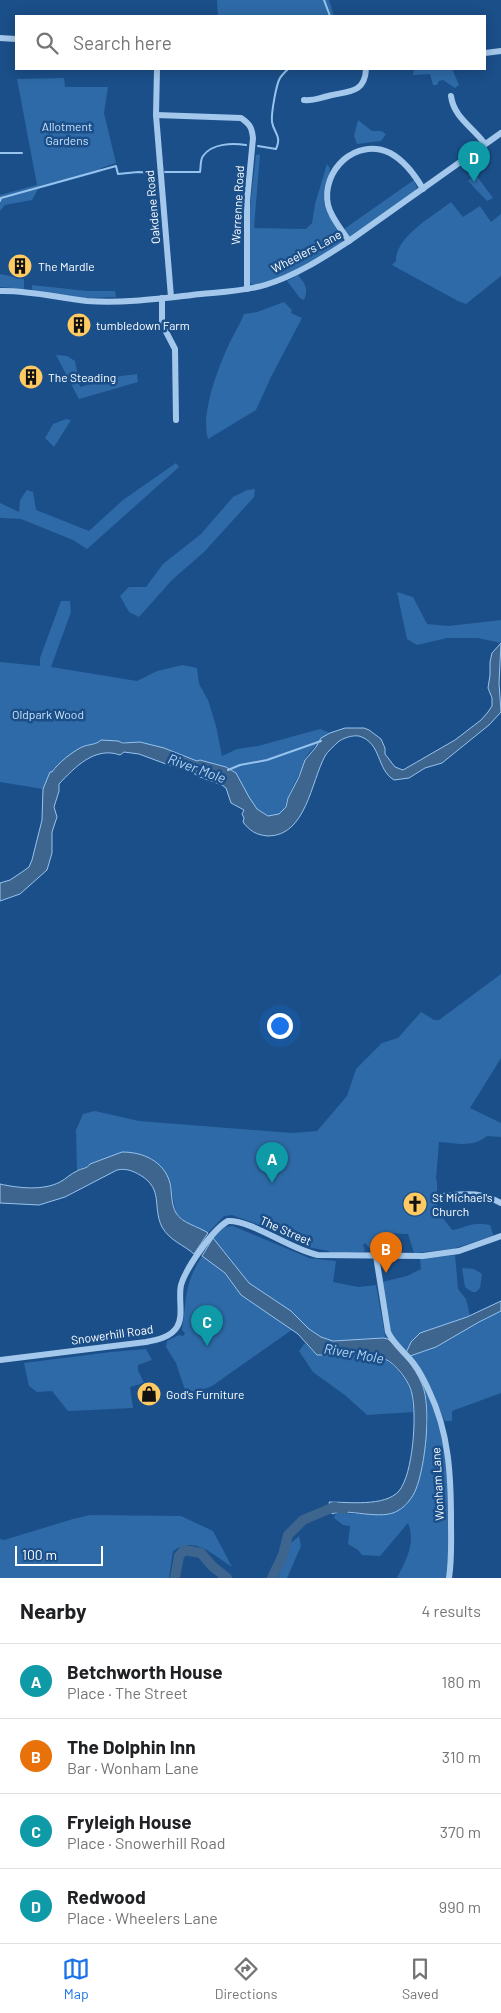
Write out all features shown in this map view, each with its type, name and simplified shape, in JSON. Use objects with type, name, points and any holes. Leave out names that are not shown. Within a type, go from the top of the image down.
[{"type":"street","points":[[0,38],[15,39]]},
{"type":"street","points":[[486,53],[501,51]]},
{"type":"street","name":"Oakdene Road","points":[[158,70],[156,115],[171,297]]},
{"type":"street","points":[[304,100],[313,101],[358,89],[363,83],[366,70]]},
{"type":"street","points":[[451,96],[458,116],[486,144]]},
{"type":"street","name":"Warrenne Road","points":[[156,115],[241,118],[252,128],[253,138],[247,201],[247,289]]},
{"type":"street","name":"Wheelers Lane","points":[[0,291],[24,292],[87,301],[113,301],[162,298],[247,289],[265,285],[326,256],[350,241],[501,133]]},
{"type":"street","points":[[350,241],[332,214],[328,198],[330,178],[334,169],[343,160],[362,150],[388,152],[401,160],[424,189]]},
{"type":"street","points":[[162,298],[162,324],[174,349],[176,420]]},
{"type":"street","points":[[441,1196],[474,1193],[488,1196],[501,1203]]},
{"type":"street","name":"The Street","points":[[213,1232],[228,1221],[235,1221],[306,1253],[318,1256],[398,1258],[441,1254],[501,1236]]},
{"type":"street","name":"Snowerhill Road","points":[[0,1360],[146,1342],[168,1335],[177,1327],[180,1318],[181,1285],[213,1232]]},
{"type":"street","name":"Wonham Lane","points":[[376,1256],[388,1332],[392,1340],[414,1365],[429,1392],[444,1427],[449,1461],[451,1500],[449,1578]]},
{"type":"green space","points":[[217,0],[329,0],[334,15],[218,15]]},
{"type":"green space","points":[[414,70],[452,70],[459,85],[455,88],[443,80],[439,81],[437,85],[433,85],[430,74],[413,75]]},
{"type":"green space","name":"Allotment Gardens","points":[[64,78],[65,87],[108,87],[104,113],[116,163],[101,168],[100,172],[38,189],[32,200],[5,205],[0,211],[0,195],[37,185],[17,79]]},
{"type":"green space","points":[[358,120],[372,131],[381,131],[386,134],[381,141],[357,144],[354,136]]},
{"type":"green space","points":[[260,154],[254,228],[306,229],[312,223],[315,204],[327,164],[330,168],[324,196],[325,207],[342,237],[342,242],[283,276],[259,284],[251,284],[249,280],[250,206],[256,155]]},
{"type":"green space","points":[[470,172],[479,179],[493,198],[487,201],[468,181],[471,178],[468,174]]},
{"type":"green space","points":[[414,180],[417,188],[415,192],[352,237],[349,237],[344,229]]},
{"type":"green space","points":[[451,202],[463,217],[480,206],[491,222],[501,214],[501,276],[466,304],[392,265],[396,261],[397,252],[408,235],[425,220]]},
{"type":"green space","points":[[0,274],[24,279],[24,289],[0,287]]},
{"type":"green space","points":[[298,275],[306,286],[304,300],[300,298],[287,281]]},
{"type":"green space","points":[[32,285],[87,291],[115,291],[116,297],[88,298],[34,291]]},
{"type":"green space","points":[[284,302],[292,310],[291,313],[302,318],[256,410],[208,439],[206,429],[207,417],[216,376],[244,314],[257,312]]},
{"type":"green space","points":[[56,355],[67,356],[75,361],[80,387],[105,380],[106,378],[137,374],[138,382],[79,399]]},
{"type":"green space","points":[[66,419],[71,420],[54,447],[45,438],[53,424]]},
{"type":"green space","points":[[176,463],[179,467],[87,549],[73,540],[21,519],[0,518],[0,503],[19,512],[20,500],[27,490],[33,492],[36,510],[89,531],[123,500]]},
{"type":"green space","points":[[255,489],[254,497],[204,552],[172,580],[139,617],[129,612],[120,596],[129,587],[146,587],[163,564],[201,534],[233,497],[247,490]]},
{"type":"green space","points":[[397,592],[413,597],[427,624],[449,626],[501,620],[501,643],[478,638],[447,638],[417,645],[407,639]]},
{"type":"green space","name":"Oldpark Wood","points":[[61,601],[70,601],[71,612],[51,667],[137,681],[157,671],[183,665],[197,668],[199,684],[208,700],[222,756],[237,749],[258,746],[320,729],[330,733],[323,738],[306,758],[284,809],[278,815],[268,816],[257,809],[236,773],[226,767],[200,760],[197,761],[164,748],[118,741],[83,746],[54,768],[52,773],[50,772],[43,789],[0,782],[0,662],[40,666],[40,658]]},
{"type":"green space","points":[[501,974],[501,1058],[470,1108],[501,1123],[501,1137],[487,1136],[476,1142],[458,1144],[439,1142],[436,1179],[437,1217],[443,1218],[452,1230],[474,1224],[490,1225],[492,1236],[453,1249],[414,1253],[408,1234],[384,1233],[378,1240],[376,1252],[371,1250],[365,1243],[363,1245],[365,1251],[363,1252],[330,1254],[329,1251],[307,1247],[282,1233],[232,1215],[224,1216],[208,1233],[187,1223],[176,1213],[170,1182],[160,1166],[151,1158],[90,1164],[88,1167],[77,1171],[76,1130],[83,1114],[95,1111],[139,1121],[293,1133],[317,1131],[347,1096],[356,1069],[382,1043],[398,1038],[421,1012],[434,1020],[439,1020]]},
{"type":"green space","points":[[233,1226],[309,1258],[336,1261],[333,1282],[358,1287],[376,1285],[385,1335],[388,1339],[333,1341],[321,1337],[309,1329],[291,1311],[249,1283],[213,1238],[224,1227]]},
{"type":"green space","points":[[455,1255],[458,1289],[466,1299],[470,1316],[446,1325],[406,1353],[391,1334],[382,1282],[407,1276],[421,1269],[420,1259]]},
{"type":"green space","points":[[202,1256],[225,1273],[241,1295],[293,1329],[212,1386],[187,1396],[176,1363],[166,1347],[167,1341],[179,1335],[183,1336],[185,1333],[182,1330],[187,1292],[192,1275]]},
{"type":"green space","points":[[462,1268],[474,1269],[482,1274],[480,1288],[476,1292],[472,1292],[465,1287]]},
{"type":"green space","points":[[501,1311],[501,1393],[452,1411],[452,1421],[445,1421],[410,1356],[436,1347]]},
{"type":"green space","points":[[305,1343],[317,1355],[347,1355],[385,1359],[396,1368],[406,1381],[412,1394],[413,1412],[367,1415],[346,1396],[313,1372],[299,1351]]},
{"type":"green space","points":[[146,1349],[152,1360],[138,1365],[138,1370],[144,1383],[130,1387],[133,1408],[68,1411],[52,1391],[37,1392],[29,1386],[24,1363],[111,1352]]},
{"type":"green space","points":[[423,1385],[440,1418],[445,1441],[449,1480],[450,1521],[447,1578],[397,1578],[409,1551],[411,1538],[408,1523],[380,1556],[362,1555],[348,1544],[350,1526],[343,1525],[334,1518],[336,1512],[388,1514],[399,1510],[415,1491],[428,1424],[427,1403]]},
{"type":"green space","points":[[90,1515],[181,1516],[213,1531],[232,1567],[204,1548],[189,1545],[173,1551],[169,1578],[0,1578],[0,1539],[4,1540]]},
{"type":"green space","points":[[299,1536],[301,1546],[287,1578],[278,1578],[291,1543]]},
{"type":"water","points":[[501,643],[499,683],[501,712],[489,725],[442,763],[425,768],[409,778],[394,780],[384,769],[372,744],[366,739],[359,736],[351,736],[342,739],[325,756],[306,806],[299,818],[281,834],[260,835],[251,830],[243,822],[242,814],[244,810],[231,803],[226,788],[188,770],[139,754],[124,752],[120,755],[102,753],[86,760],[59,784],[54,807],[57,817],[52,832],[52,853],[47,870],[20,894],[0,901],[0,883],[10,880],[29,867],[32,860],[42,820],[43,789],[50,772],[82,747],[95,744],[101,740],[123,743],[140,742],[164,748],[197,761],[200,760],[226,767],[236,773],[257,809],[268,816],[279,814],[286,807],[288,798],[305,760],[321,738],[330,733],[345,728],[364,728],[369,730],[381,739],[385,748],[385,754],[395,767],[403,770],[455,740],[481,720],[492,706],[492,698],[488,688],[490,662],[492,653]]},
{"type":"water","points":[[122,1152],[145,1156],[152,1159],[163,1169],[170,1183],[172,1202],[176,1213],[187,1222],[208,1233],[194,1254],[165,1232],[159,1220],[155,1192],[152,1186],[140,1175],[129,1170],[117,1170],[65,1197],[39,1205],[0,1203],[0,1184],[30,1188],[46,1187],[62,1181],[90,1164]]},
{"type":"water","points":[[213,1238],[249,1283],[291,1311],[309,1329],[321,1337],[333,1341],[388,1339],[412,1366],[425,1394],[427,1407],[426,1437],[422,1467],[416,1489],[402,1508],[383,1515],[346,1512],[332,1514],[329,1502],[376,1502],[393,1496],[404,1483],[411,1459],[414,1416],[411,1389],[398,1369],[389,1361],[371,1355],[317,1355],[298,1334],[241,1295],[225,1273],[202,1256]]},
{"type":"water","points":[[501,1301],[501,1311],[436,1347],[410,1356],[406,1353],[411,1342],[420,1333],[467,1317]]},
{"type":"waterway","points":[[324,0],[330,15]]},
{"type":"waterway","points":[[258,146],[276,149],[278,144],[272,122],[273,106],[278,82],[287,70]]},
{"type":"waterway","points":[[165,172],[200,172],[202,158],[207,152],[217,146],[229,144],[246,145]]},
{"type":"waterway","points":[[0,153],[22,153]]},
{"type":"waterway","points":[[0,201],[1,198],[116,166],[118,174],[155,173]]},
{"type":"waterway","points":[[228,770],[240,765],[267,760],[321,741]]},
{"type":"waterway","name":"River Mole","points":[[272,1578],[283,1555],[288,1535],[303,1520],[334,1507],[344,1509]]},
{"type":"waterway","name":"River Mole","points":[[175,1578],[179,1556],[184,1550],[201,1553],[212,1566],[227,1578]]},
{"type":"place","name":"Redwood","points":[[474,182]]},
{"type":"place","name":"The Mardle","points":[[20,266]]},
{"type":"place","name":"tumbledown Farm","points":[[79,325]]},
{"type":"place","name":"The Steading","points":[[31,377]]},
{"type":"place","name":"Betchworth House","points":[[272,1183]]},
{"type":"place","name":"St Michael's Church","points":[[415,1204]]},
{"type":"place","name":"The Dolphin Inn","points":[[386,1273]]},
{"type":"place","name":"Fryleigh House","points":[[207,1346]]},
{"type":"place","name":"God's Furniture","points":[[149,1394]]}]
